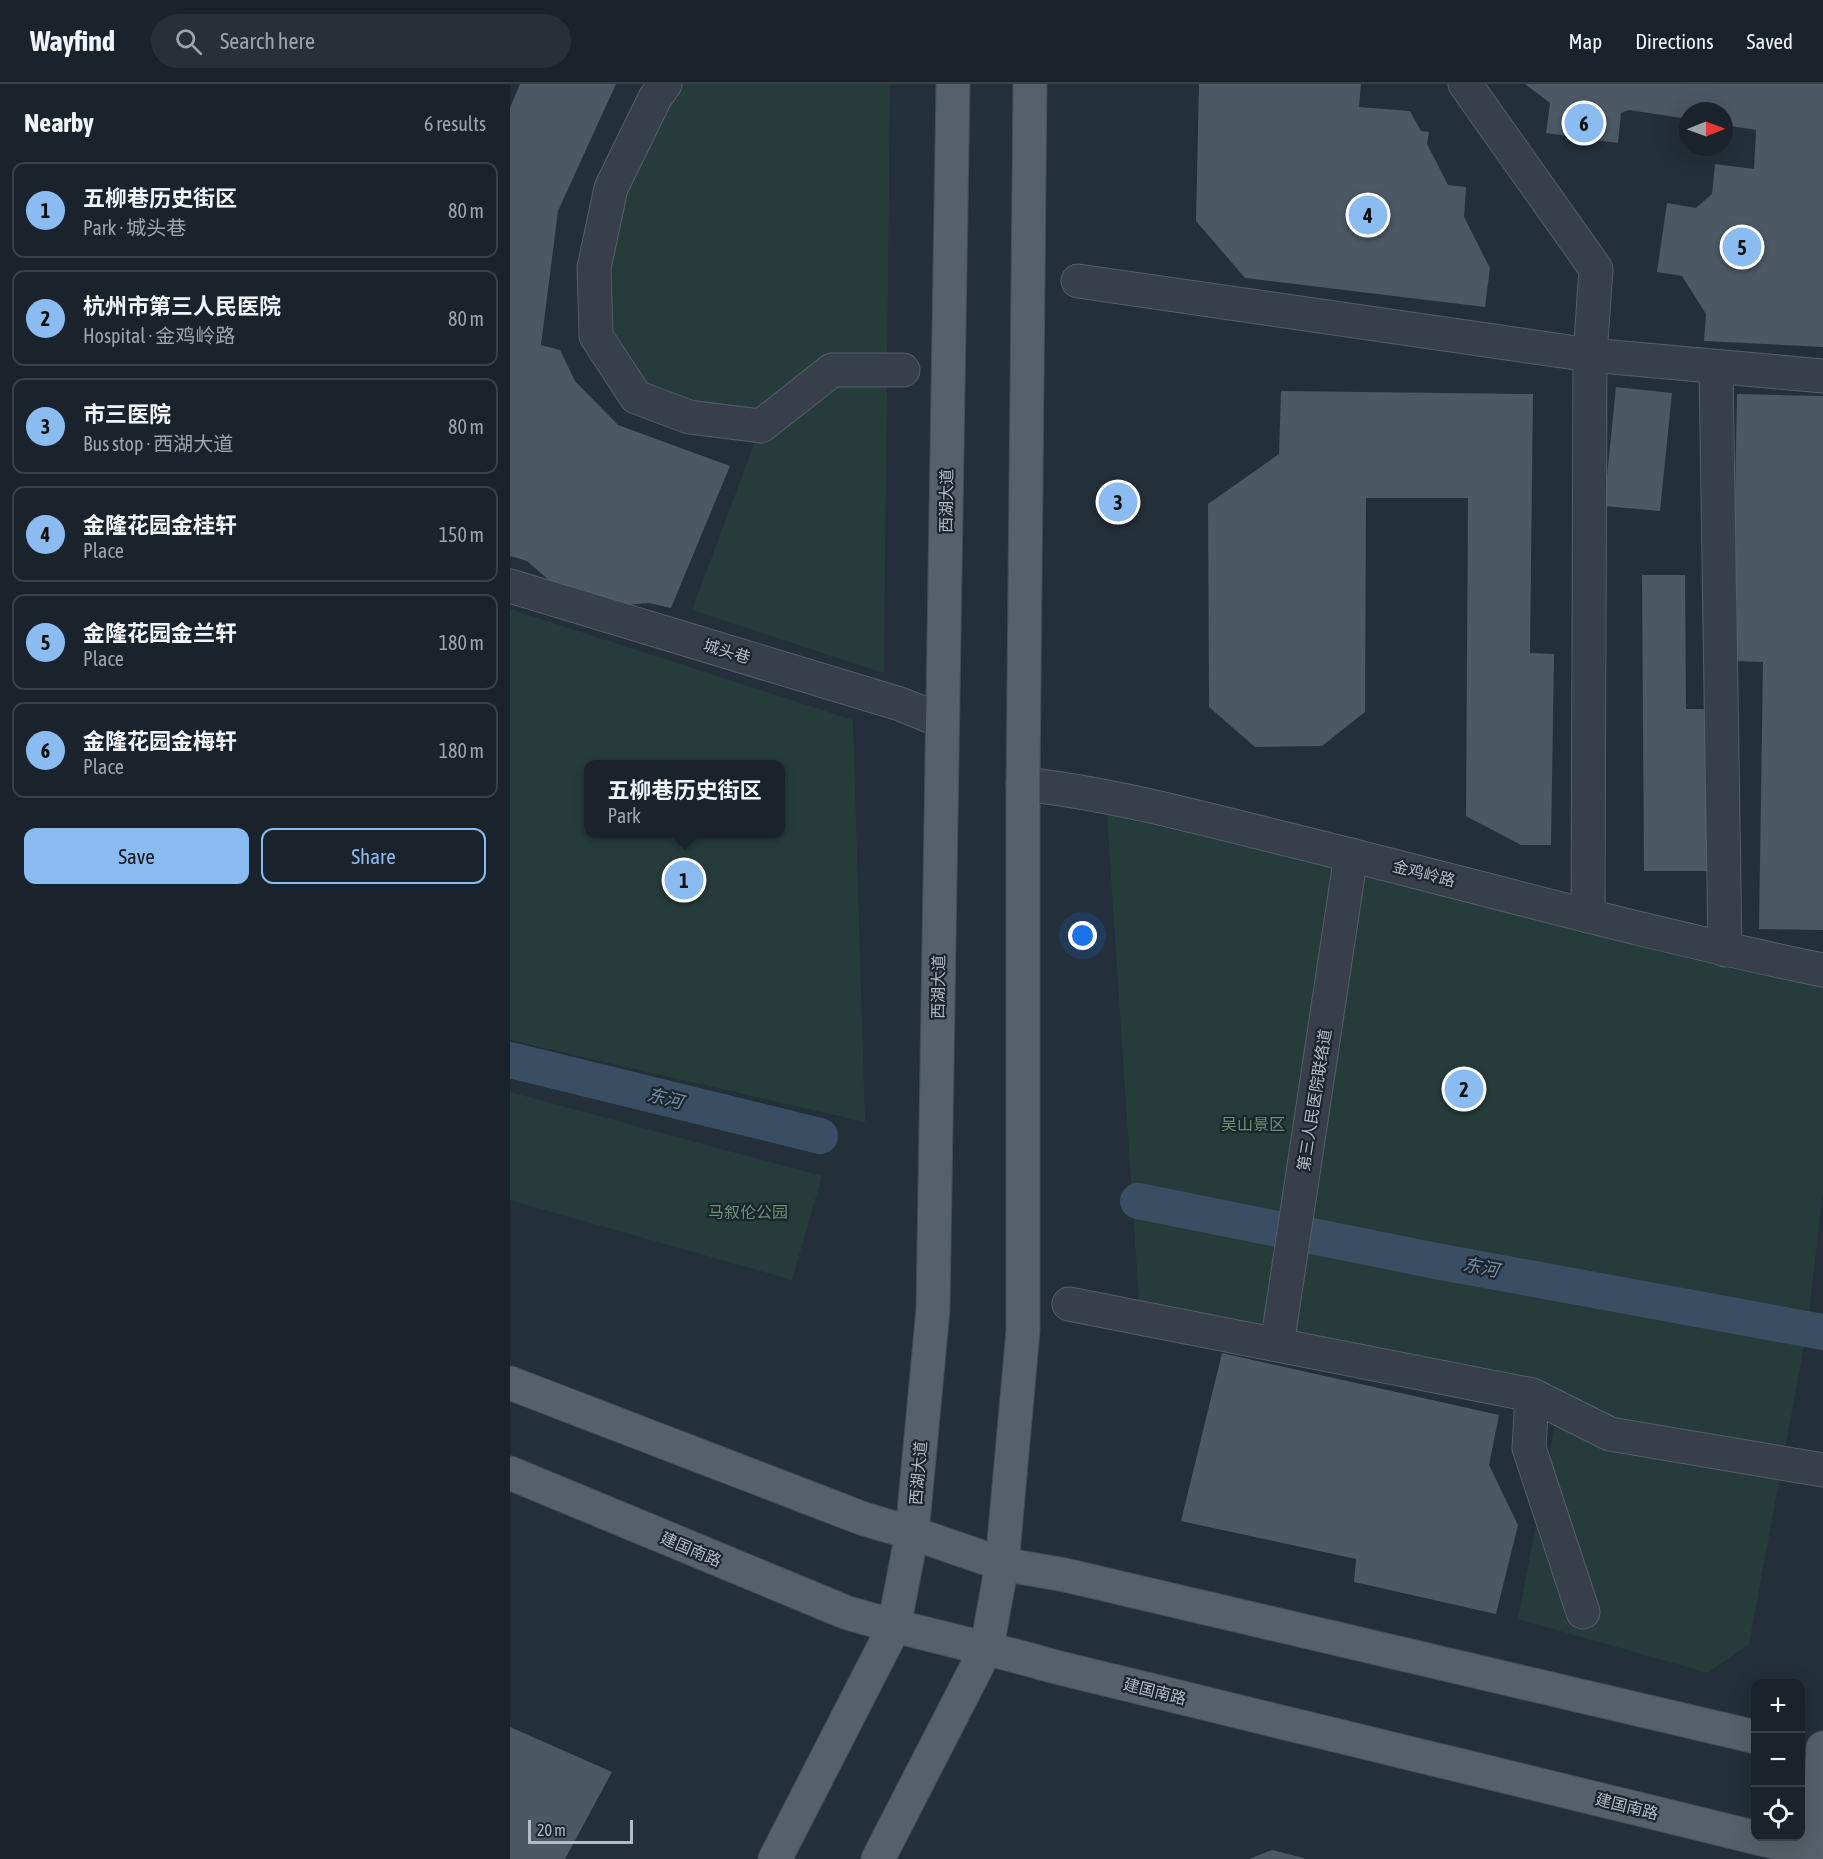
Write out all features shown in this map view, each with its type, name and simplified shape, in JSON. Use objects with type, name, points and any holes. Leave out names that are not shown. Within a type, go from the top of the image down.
[{"type":"main road","name":"西湖大道","points":[[775,1859],[894,1627],[912,1533],[933,1310],[953,84]]},
{"type":"main road","points":[[878,1859],[987,1647],[1002,1564],[1023,1331],[1023,784],[1030,84]]},
{"type":"main road","points":[[510,1383],[864,1519],[1002,1564],[1065,1575],[1751,1736]]},
{"type":"main road","name":"建国南路","points":[[510,1473],[845,1612],[894,1627],[987,1647],[1052,1666],[1820,1855]]},
{"type":"main road","points":[[1805,1748],[1823,1751],[1820,1855]]},
{"type":"street","points":[[665,84],[655,98],[611,188],[594,268],[596,336],[636,397],[688,417],[761,426],[832,370],[903,370]]},
{"type":"street","points":[[1465,84],[1596,269],[1590,355],[1588,916]]},
{"type":"street","points":[[1078,280],[1590,355],[1823,376]]},
{"type":"street","points":[[1716,367],[1725,950]]},
{"type":"street","name":"城头巷","points":[[510,586],[900,704],[942,721]]},
{"type":"street","name":"金鸡岭路","points":[[1023,784],[1070,789],[1144,804],[1725,950],[1823,970]]},
{"type":"street","name":"第三人民医院联络道","points":[[1277,1345],[1351,855]]},
{"type":"street","points":[[1069,1304],[1532,1395],[1610,1434],[1823,1470]]},
{"type":"street","points":[[1532,1395],[1529,1448],[1583,1612]]},
{"type":"green space","points":[[665,84],[890,84],[884,673],[692,610],[761,426],[645,401],[596,336],[594,268]]},
{"type":"green space","points":[[510,609],[853,720],[865,1122],[510,1040]]},
{"type":"green space","name":"吴山景区","points":[[1107,815],[1725,950],[1823,984],[1823,1190],[1807,1330],[1749,1644],[1708,1673],[1518,1619],[1558,1409],[1140,1318]]},
{"type":"green space","name":"马叙伦公园","points":[[510,1092],[822,1176],[792,1280],[510,1200]]},
{"type":"building","points":[[520,84],[616,84],[558,211],[541,345],[560,350],[575,381],[618,425],[730,466],[671,608],[649,603],[628,605],[551,582],[527,561],[510,556],[510,108]]},
{"type":"building","points":[[1199,84],[1361,84],[1359,107],[1410,111],[1421,131],[1429,132],[1427,144],[1448,185],[1466,187],[1464,217],[1490,268],[1485,307],[1245,278],[1196,221]]},
{"type":"building","points":[[1525,84],[1823,84],[1823,347],[1704,341],[1706,314],[1682,276],[1657,272],[1667,203],[1696,208],[1712,194],[1715,164],[1754,169],[1756,130],[1733,126],[1733,102],[1679,102],[1679,118],[1629,110],[1621,113],[1618,143],[1546,133],[1550,103]]},
{"type":"building","points":[[1616,387],[1672,393],[1660,511],[1604,506]]},
{"type":"building","points":[[1281,391],[1533,394],[1530,653],[1554,654],[1551,845],[1521,845],[1466,816],[1468,498],[1366,498],[1365,712],[1322,746],[1255,747],[1209,707],[1208,504],[1279,454]]},
{"type":"building","points":[[1737,394],[1823,396],[1823,930],[1759,929],[1763,662],[1732,661]]},
{"type":"building","points":[[1642,575],[1685,575],[1686,709],[1713,709],[1714,871],[1644,871]]},
{"type":"building","points":[[1222,1353],[1499,1415],[1489,1465],[1518,1525],[1496,1614],[1354,1582],[1356,1559],[1181,1521]]},
{"type":"building","points":[[510,1727],[612,1772],[565,1859],[510,1859]]},
{"type":"building","points":[[1272,1850],[1304,1858],[1304,1859],[1249,1859]]},
{"type":"waterway","name":"东河","points":[[510,1060],[820,1136]]},
{"type":"waterway","name":"东河","points":[[1138,1201],[1436,1261],[1823,1332]]},
{"type":"place","name":"金隆花园金梅轩","points":[[1584,123]]},
{"type":"place","name":"金隆花园金桂轩","points":[[1368,215]]},
{"type":"place","name":"金隆花园金兰轩","points":[[1742,247]]},
{"type":"place","name":"市三医院","points":[[1118,502]]},
{"type":"place","name":"五柳巷历史街区","points":[[684,880]]},
{"type":"place","name":"杭州市第三人民医院","points":[[1464,1089]]}]
